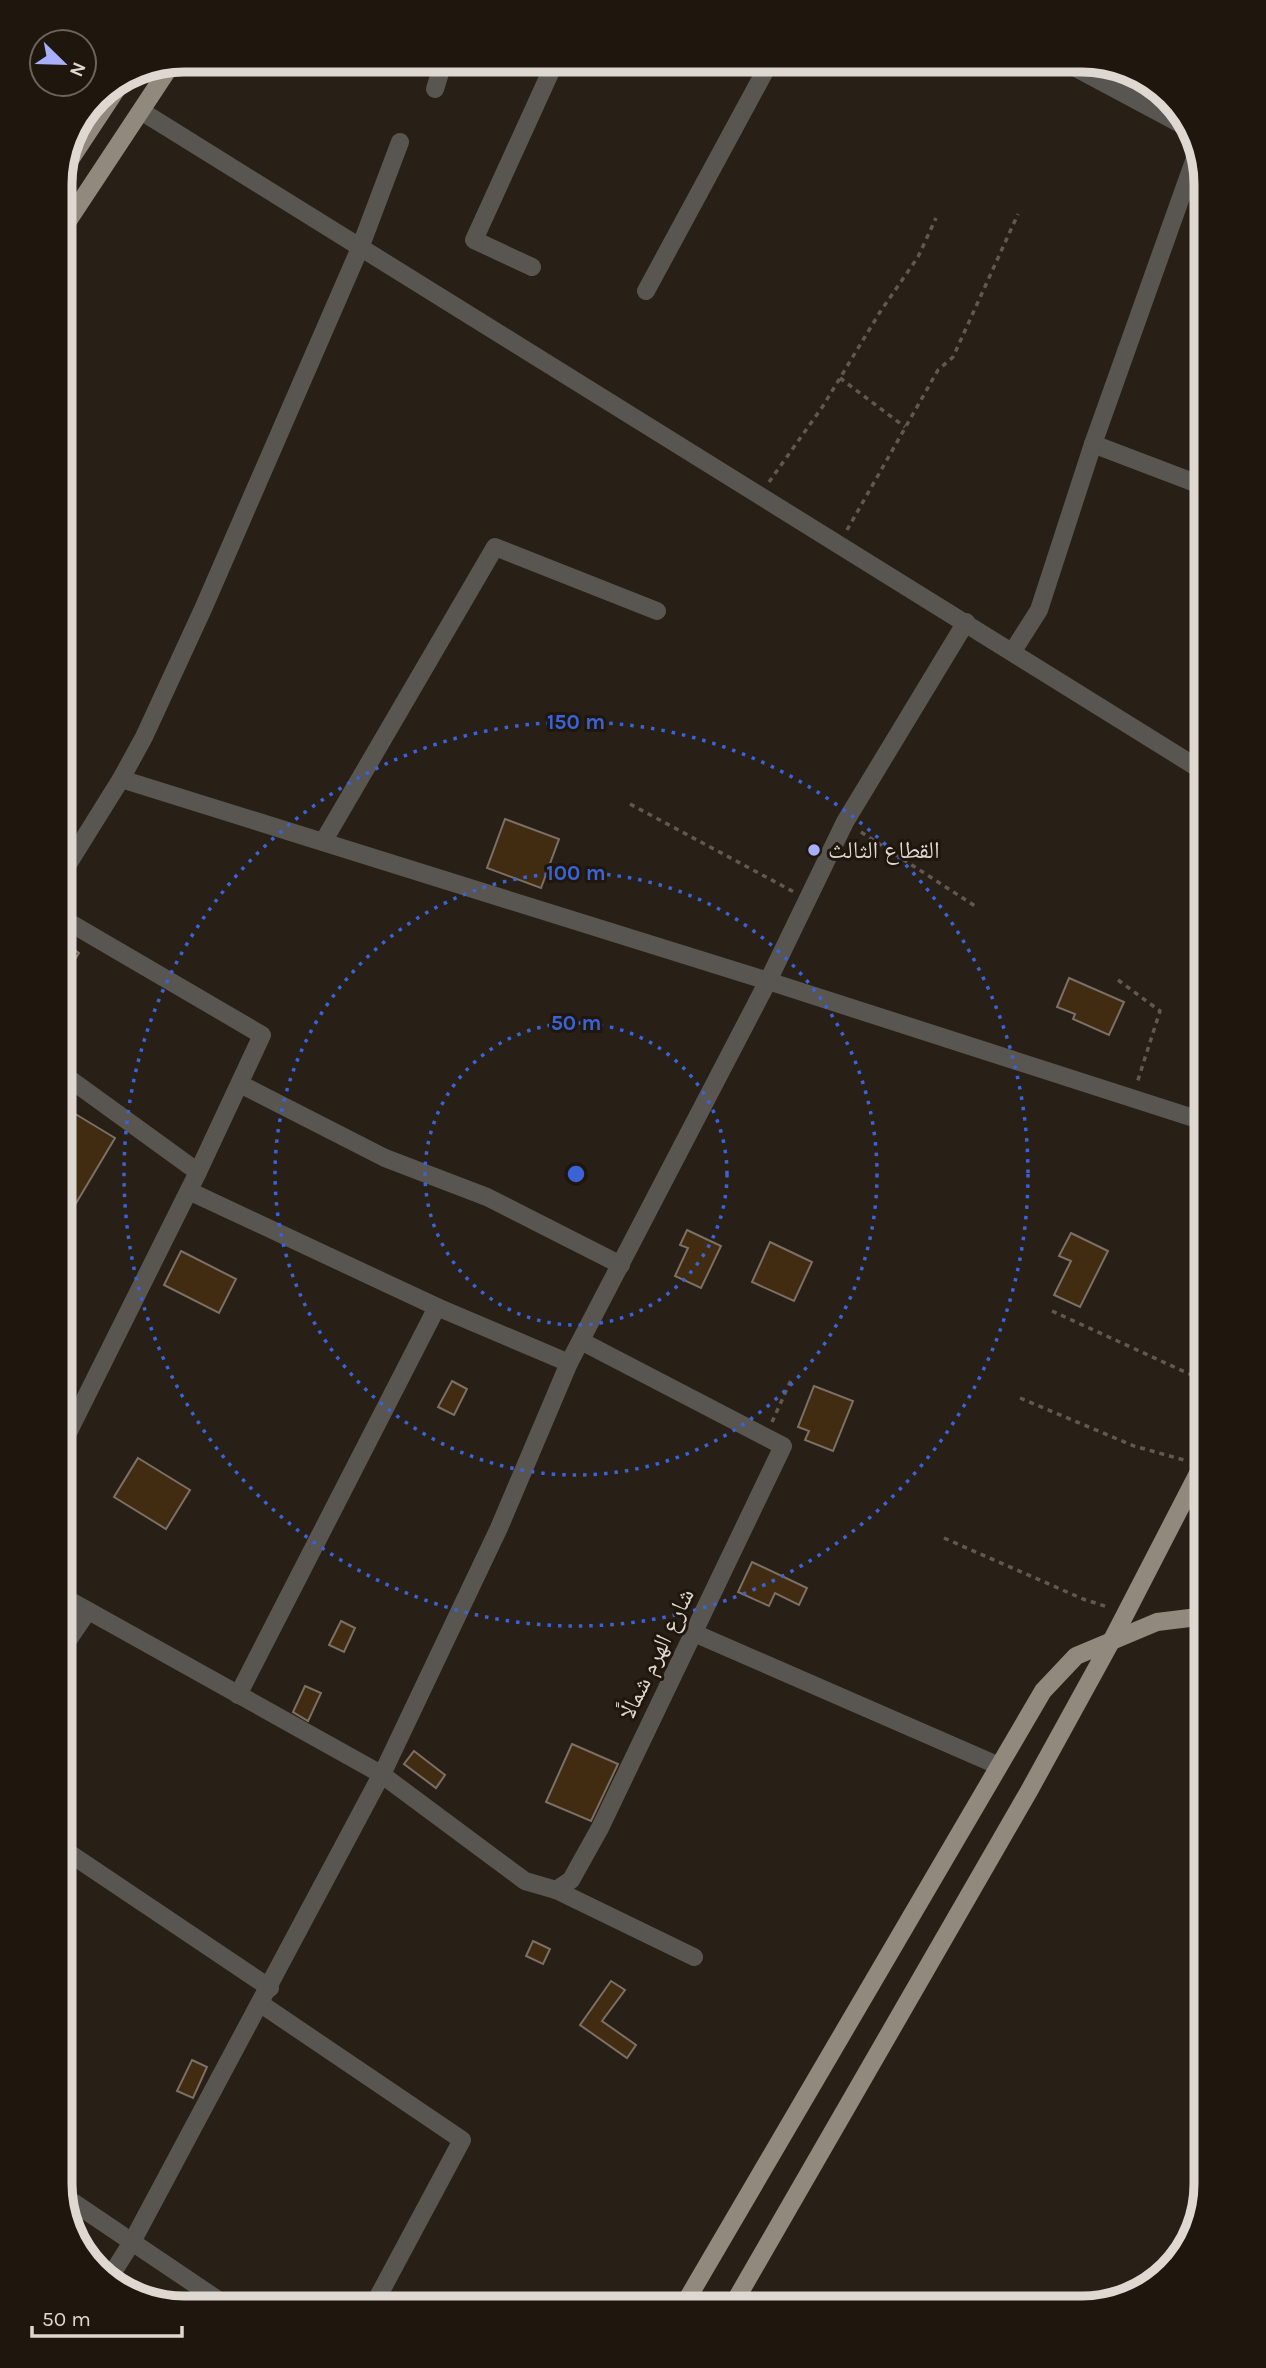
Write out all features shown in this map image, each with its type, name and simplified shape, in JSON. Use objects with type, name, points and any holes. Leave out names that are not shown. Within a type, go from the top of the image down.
[{"type":"main road","points":[[72,215],[165,74]]},
{"type":"main road","points":[[79,146],[108,102]]},
{"type":"main road","points":[[738,2296],[1029,1791],[1194,1482]]},
{"type":"main road","points":[[689,2296],[1042,1691],[1076,1656],[1157,1622],[1194,1617]]},
{"type":"street","points":[[435,89],[440,72]]},
{"type":"street","points":[[532,267],[474,240],[551,72]]},
{"type":"street","points":[[646,290],[764,72]]},
{"type":"street","points":[[1083,72],[1174,120]]},
{"type":"street","points":[[141,111],[1194,765]]},
{"type":"street","points":[[72,858],[144,737],[203,609],[360,248],[400,142]]},
{"type":"street","points":[[1013,651],[1038,610],[1093,444],[1192,166]]},
{"type":"street","points":[[1093,444],[1194,482]]},
{"type":"street","points":[[323,842],[495,547],[657,611]]},
{"type":"street","points":[[114,2271],[265,1996],[382,1774],[499,1528],[569,1363],[768,981],[845,822],[966,622]]},
{"type":"street","points":[[121,779],[768,981],[1194,1118]]},
{"type":"street","points":[[72,925],[262,1035],[189,1191],[72,1425]]},
{"type":"street","points":[[72,1081],[198,1172]]},
{"type":"street","points":[[240,1084],[385,1158],[487,1197],[621,1265]]},
{"type":"street","points":[[189,1191],[437,1307],[569,1363]]},
{"type":"street","points":[[238,1695],[437,1307]]},
{"type":"street","points":[[581,1341],[766,1437]]},
{"type":"street","name":"شارع الهرم شمالًا","points":[[556,1890],[571,1880],[600,1828],[783,1446],[766,1437]]},
{"type":"street","points":[[72,1602],[382,1774],[525,1881],[556,1890],[694,1957]]},
{"type":"street","points":[[72,1634],[88,1611]]},
{"type":"street","points":[[694,1633],[997,1765]]},
{"type":"street","points":[[72,1856],[462,2140],[378,2296]]},
{"type":"street","points":[[74,2203],[212,2296]]},
{"type":"path","points":[[839,544],[938,370],[953,357],[1018,214]]},
{"type":"path","points":[[759,495],[823,407],[880,312],[918,257],[936,218]]},
{"type":"path","points":[[840,379],[905,427]]},
{"type":"path","points":[[630,804],[808,899]]},
{"type":"path","points":[[845,822],[975,906]]},
{"type":"path","points":[[1118,980],[1160,1011],[1132,1098]]},
{"type":"path","points":[[1052,1311],[1194,1376]]},
{"type":"path","points":[[766,1437],[791,1380]]},
{"type":"path","points":[[1020,1398],[1134,1446],[1194,1459]]},
{"type":"path","points":[[944,1538],[1083,1600],[1127,1612]]},
{"type":"building","points":[[505,819],[559,839],[541,888],[487,868]]},
{"type":"building","points":[[72,948],[79,953],[72,964]]},
{"type":"building","points":[[1069,978],[1124,1002],[1109,1035],[1073,1019],[1075,1014],[1057,1007]]},
{"type":"building","points":[[72,1112],[115,1138],[72,1210]]},
{"type":"building","points":[[687,1230],[721,1246],[701,1288],[675,1276],[688,1248],[680,1245]]},
{"type":"building","points":[[1071,1233],[1108,1251],[1080,1307],[1054,1295],[1071,1261],[1059,1256]]},
{"type":"building","points":[[770,1242],[812,1262],[794,1301],[752,1282]]},
{"type":"building","points":[[181,1251],[236,1279],[219,1313],[164,1285]]},
{"type":"building","points":[[452,1381],[467,1389],[454,1415],[438,1407]]},
{"type":"building","points":[[814,1386],[853,1401],[833,1451],[805,1440],[809,1431],[798,1427]]},
{"type":"building","points":[[138,1458],[190,1490],[166,1529],[114,1497]]},
{"type":"building","points":[[752,1562],[807,1588],[799,1605],[775,1593],[769,1606],[738,1592]]},
{"type":"building","points":[[341,1621],[355,1628],[344,1652],[329,1645]]},
{"type":"building","points":[[305,1686],[321,1693],[308,1721],[293,1712]]},
{"type":"building","points":[[572,1744],[618,1764],[591,1821],[546,1802]]},
{"type":"building","points":[[414,1751],[445,1775],[436,1788],[404,1764]]},
{"type":"building","points":[[533,1941],[550,1949],[543,1964],[526,1956]]},
{"type":"building","points":[[611,1981],[625,1990],[602,2021],[636,2045],[627,2058],[580,2025]]},
{"type":"building","points":[[192,2060],[207,2067],[193,2098],[177,2091]]},
{"type":"place","name":"القطاع الثالث","points":[[814,850]]}]
